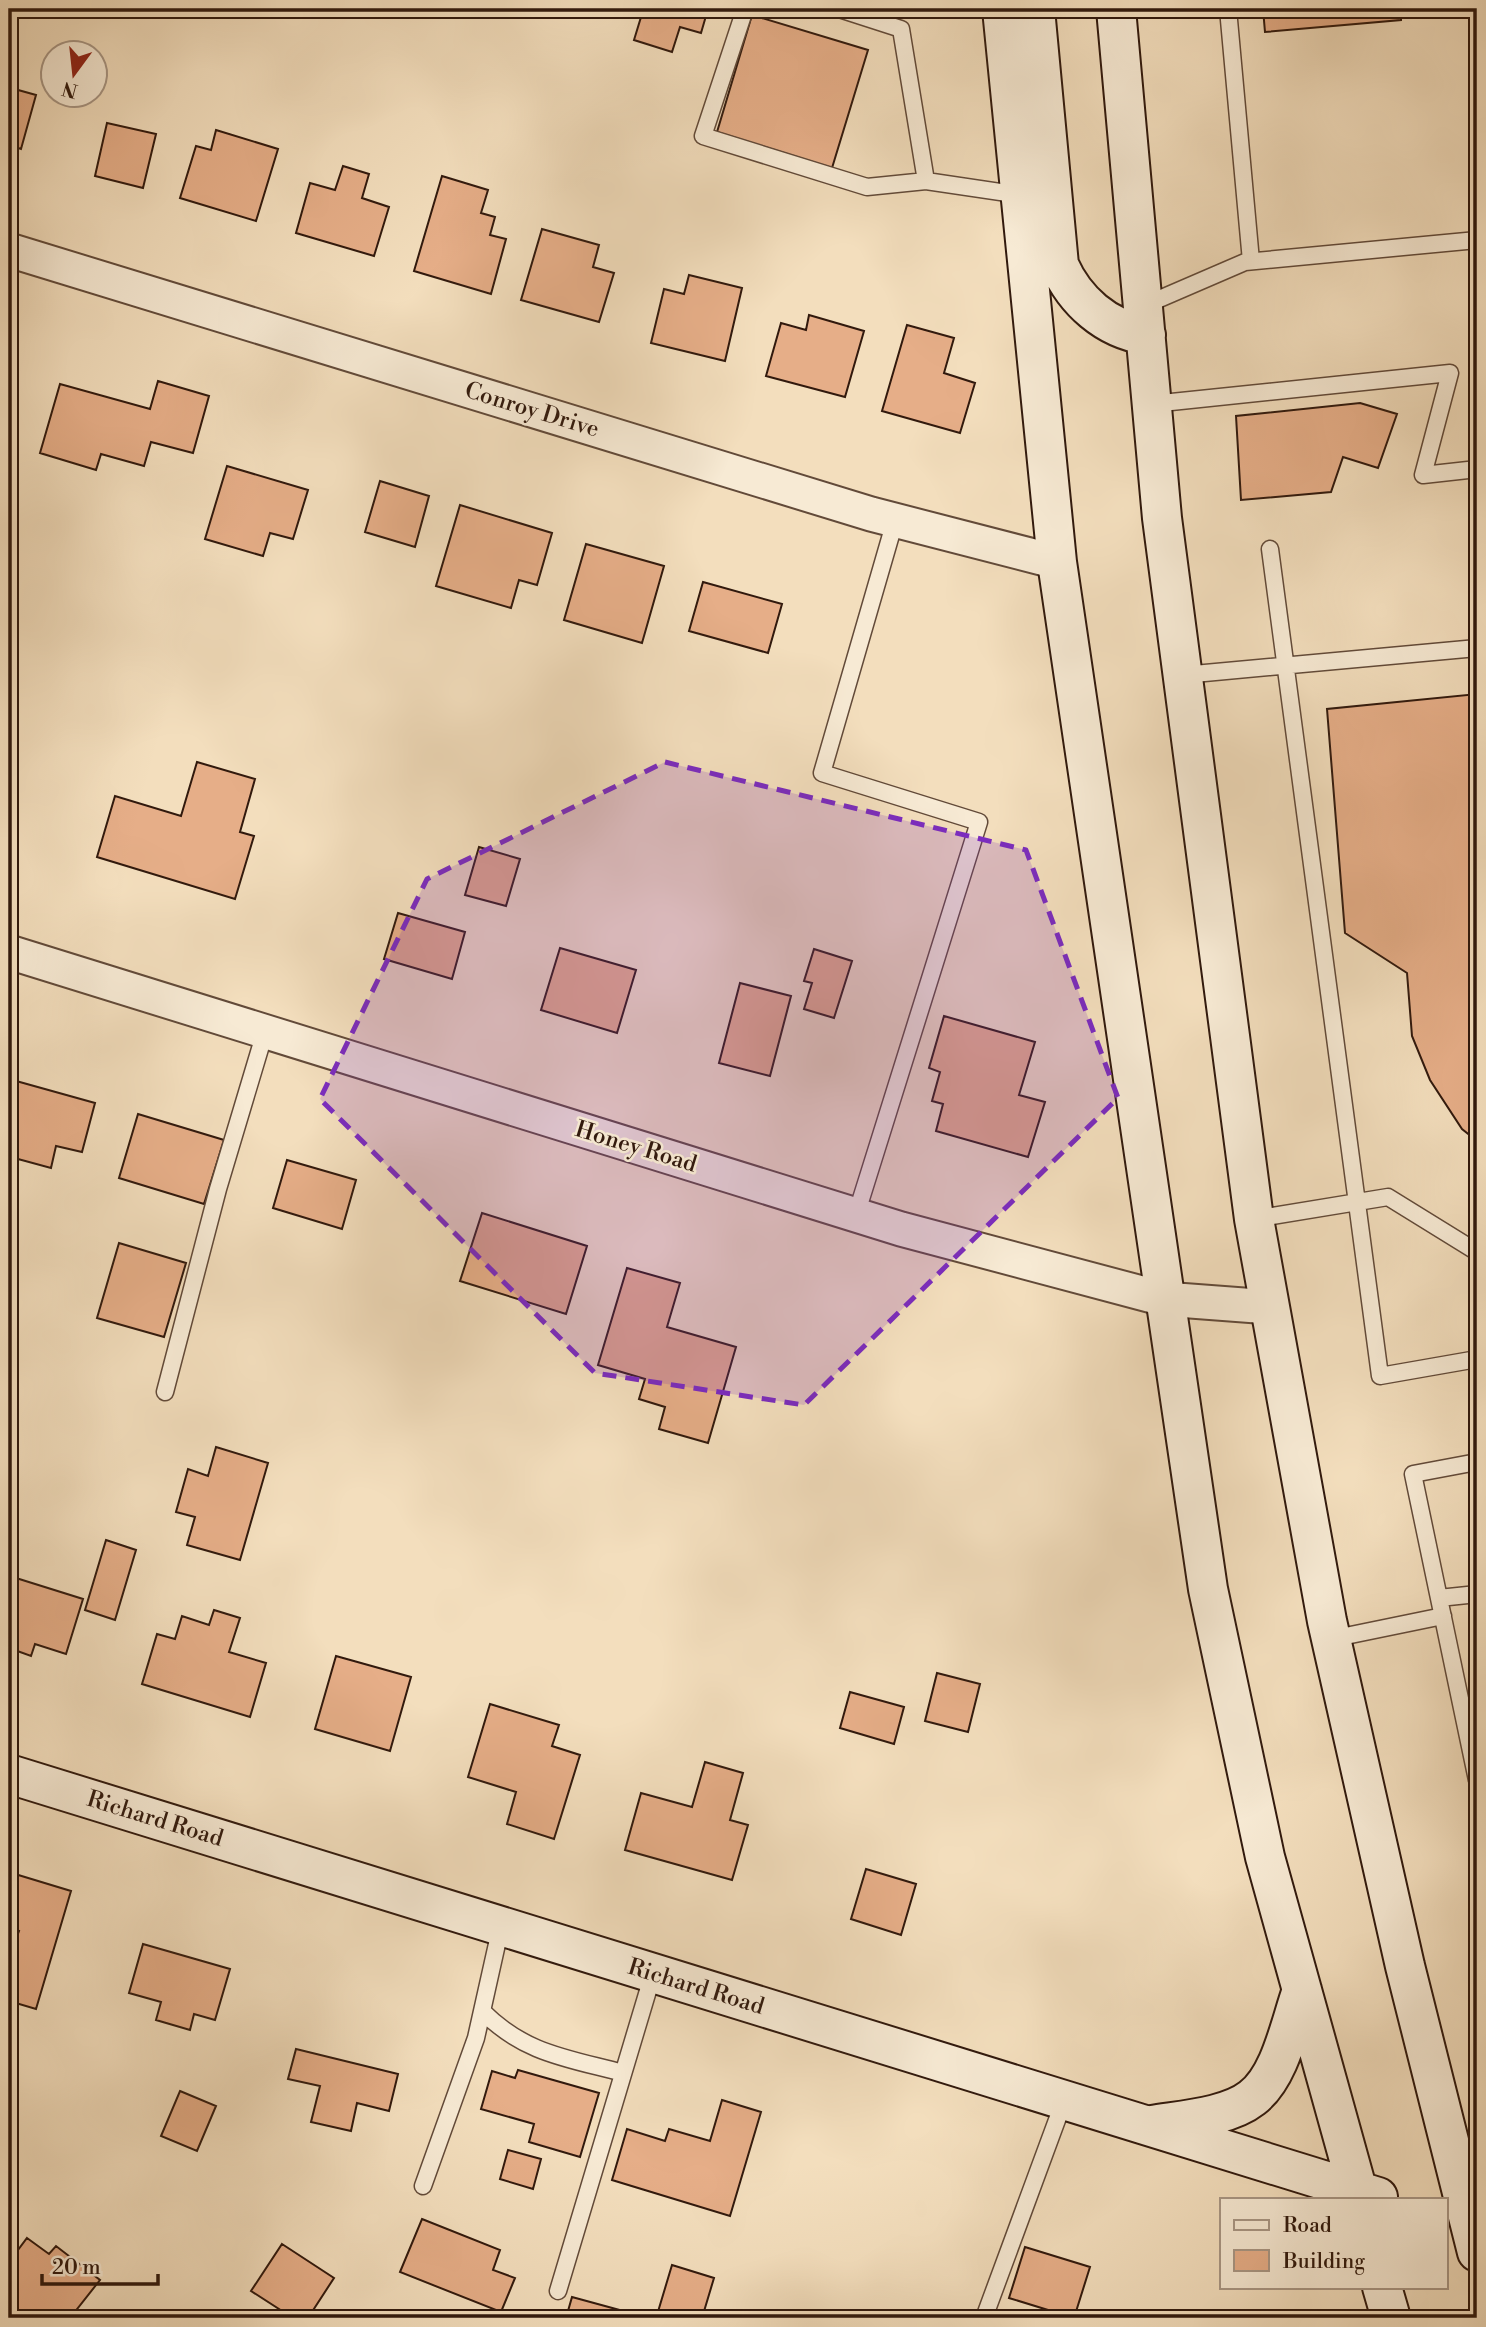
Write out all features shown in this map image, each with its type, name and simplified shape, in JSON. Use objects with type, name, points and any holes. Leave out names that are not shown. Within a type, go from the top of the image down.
[{"type":"main road","points":[[1002,9],[1057,562],[1208,1589],[1265,1857],[1302,1990],[1367,2197]]},
{"type":"main road","points":[[1035,9],[1059,265],[1068,285],[1082,304],[1130,333],[1144,321]]},
{"type":"main road","points":[[1116,9],[1162,519],[1254,1219],[1331,1639],[1468,2230]]},
{"type":"main road","name":"Richard Road","points":[[9,1774],[1367,2197]]},
{"type":"main road","points":[[1143,2126],[1212,2115],[1252,2098],[1274,2066],[1302,1990]]},
{"type":"main road","points":[[1382,2288],[1391,2318]]},
{"type":"street","name":"Conroy Drive","points":[[9,250],[895,520],[1057,562]]},
{"type":"street","name":"Honey Road","points":[[9,953],[856,1215],[1164,1300],[1270,1307]]},
{"type":"lane","points":[[745,9],[703,136],[867,187],[926,181],[1020,195]]},
{"type":"lane","points":[[839,9],[901,29],[926,181]]},
{"type":"lane","points":[[1228,9],[1251,261]]},
{"type":"lane","points":[[1144,321],[1251,261],[1477,240]]},
{"type":"lane","points":[[1152,404],[1450,373],[1423,475],[1477,469]]},
{"type":"lane","points":[[856,1215],[979,822],[822,773],[895,520]]},
{"type":"lane","points":[[1270,549],[1380,1376],[1477,1359]]},
{"type":"lane","points":[[1183,675],[1477,648]]},
{"type":"lane","points":[[165,1392],[218,1189],[265,1032]]},
{"type":"lane","points":[[1254,1219],[1388,1197],[1477,1252]]},
{"type":"lane","points":[[1477,1462],[1413,1474],[1477,1780]]},
{"type":"lane","points":[[1440,1598],[1477,1594]]},
{"type":"lane","points":[[1331,1639],[1443,1616]]},
{"type":"lane","points":[[1460,1699],[1477,1697]]},
{"type":"lane","points":[[423,2186],[477,2038],[501,1926]]},
{"type":"lane","points":[[558,2291],[653,1974]]},
{"type":"lane","points":[[482,2011],[503,2032],[533,2049],[623,2073]]},
{"type":"lane","points":[[984,2318],[1064,2101]]},
{"type":"highlighted area","points":[[665,762],[1026,850],[1118,1098],[804,1405],[595,1373],[320,1099],[427,879]]},
{"type":"building","points":[[620,9],[708,9],[701,33],[680,27],[672,52],[634,40],[641,17]]},
{"type":"building","points":[[1263,9],[1401,9],[1401,20],[1265,32]]},
{"type":"building","points":[[752,15],[868,50],[832,168],[717,132]]},
{"type":"building","points":[[9,68],[17,70],[11,88],[36,95],[21,149],[9,145]]},
{"type":"building","points":[[107,123],[156,134],[143,188],[95,176]]},
{"type":"building","points":[[216,130],[278,149],[256,221],[180,198],[196,146],[211,150]]},
{"type":"building","points":[[343,166],[369,174],[362,198],[389,207],[374,256],[296,233],[310,183],[335,190]]},
{"type":"building","points":[[442,176],[488,190],[481,213],[495,217],[490,235],[506,239],[491,294],[414,271]]},
{"type":"building","points":[[542,229],[599,245],[593,267],[614,273],[599,322],[521,300]]},
{"type":"building","points":[[689,275],[742,288],[725,361],[651,343],[664,289],[684,294]]},
{"type":"building","points":[[809,315],[864,331],[845,397],[766,376],[781,323],[806,330]]},
{"type":"building","points":[[907,325],[954,338],[944,373],[975,383],[960,433],[882,411]]},
{"type":"building","points":[[158,381],[209,396],[193,453],[151,442],[144,466],[101,454],[96,470],[40,453],[60,384],[150,409]]},
{"type":"building","points":[[1360,403],[1397,414],[1378,468],[1343,457],[1331,492],[1241,500],[1236,416]]},
{"type":"building","points":[[227,466],[308,490],[293,539],[270,533],[263,556],[205,539]]},
{"type":"building","points":[[380,481],[429,496],[415,547],[365,532]]},
{"type":"building","points":[[460,505],[552,533],[537,585],[519,580],[511,608],[436,586]]},
{"type":"building","points":[[586,544],[664,566],[642,643],[564,620]]},
{"type":"building","points":[[703,582],[782,604],[768,653],[689,631]]},
{"type":"building","points":[[1477,694],[1477,1141],[1462,1129],[1430,1080],[1412,1036],[1407,973],[1345,933],[1327,709]]},
{"type":"building","points":[[197,762],[255,779],[240,832],[254,836],[235,899],[97,857],[115,796],[181,816]]},
{"type":"building","points":[[479,847],[520,859],[506,906],[465,895]]},
{"type":"building","points":[[398,913],[465,932],[452,979],[384,959]]},
{"type":"building","points":[[560,948],[636,970],[617,1033],[541,1010]]},
{"type":"building","points":[[814,949],[852,961],[834,1018],[804,1009],[812,983],[804,981]]},
{"type":"building","points":[[740,983],[791,996],[770,1076],[719,1063]]},
{"type":"building","points":[[944,1016],[1035,1042],[1019,1095],[1045,1102],[1028,1157],[936,1131],[943,1104],[932,1101],[940,1072],[929,1068]]},
{"type":"building","points":[[9,1079],[95,1103],[82,1152],[56,1146],[51,1168],[18,1159],[9,1194]]},
{"type":"building","points":[[138,1114],[224,1140],[204,1204],[119,1178]]},
{"type":"building","points":[[287,1160],[356,1180],[342,1229],[273,1208]]},
{"type":"building","points":[[482,1213],[587,1246],[566,1314],[460,1281]]},
{"type":"building","points":[[119,1243],[186,1263],[164,1337],[97,1318]]},
{"type":"building","points":[[627,1268],[680,1283],[667,1327],[736,1347],[708,1443],[659,1429],[665,1407],[639,1399],[645,1379],[598,1365]]},
{"type":"building","points":[[216,1447],[268,1463],[240,1560],[187,1545],[195,1517],[176,1512],[188,1469],[208,1476]]},
{"type":"building","points":[[106,1540],[136,1550],[115,1620],[85,1610]]},
{"type":"building","points":[[16,1578],[83,1599],[66,1654],[35,1644],[31,1656],[9,1648],[9,1601]]},
{"type":"building","points":[[214,1610],[240,1618],[229,1652],[266,1663],[250,1717],[142,1684],[157,1634],[175,1639],[182,1616],[209,1625]]},
{"type":"building","points":[[336,1656],[411,1677],[390,1751],[315,1729]]},
{"type":"building","points":[[937,1673],[980,1684],[968,1732],[925,1721]]},
{"type":"building","points":[[850,1692],[904,1707],[894,1744],[840,1728]]},
{"type":"building","points":[[490,1704],[559,1725],[552,1746],[580,1755],[554,1839],[507,1824],[516,1792],[468,1777]]},
{"type":"building","points":[[705,1762],[743,1773],[730,1820],[748,1825],[732,1880],[625,1850],[641,1793],[692,1807]]},
{"type":"building","points":[[866,1869],[916,1884],[901,1935],[851,1919]]},
{"type":"building","points":[[15,1874],[71,1891],[36,2009],[9,2001],[9,1959],[19,1931],[9,1928],[9,1894]]},
{"type":"building","points":[[143,1944],[230,1969],[215,2020],[194,2014],[190,2030],[156,2020],[161,2002],[129,1993]]},
{"type":"building","points":[[296,2049],[398,2074],[389,2111],[357,2103],[351,2131],[311,2122],[320,2086],[288,2079]]},
{"type":"building","points":[[518,2070],[599,2093],[580,2157],[529,2142],[534,2124],[481,2109],[492,2071],[515,2078]]},
{"type":"building","points":[[180,2091],[216,2106],[197,2151],[161,2136]]},
{"type":"building","points":[[722,2100],[761,2112],[730,2216],[612,2180],[627,2129],[665,2141],[669,2129],[710,2141]]},
{"type":"building","points":[[508,2150],[541,2159],[533,2189],[500,2179]]},
{"type":"building","points":[[422,2219],[500,2250],[493,2270],[515,2278],[501,2312],[400,2272]]},
{"type":"building","points":[[27,2238],[49,2254],[56,2246],[100,2280],[70,2318],[26,2318],[9,2305],[9,2262]]},
{"type":"building","points":[[282,2244],[334,2278],[308,2318],[293,2318],[251,2291]]},
{"type":"building","points":[[1025,2247],[1090,2267],[1074,2318],[1009,2298]]},
{"type":"building","points":[[672,2265],[714,2278],[702,2318],[669,2318],[657,2315]]},
{"type":"building","points":[[572,2297],[649,2318],[566,2318]]}]
